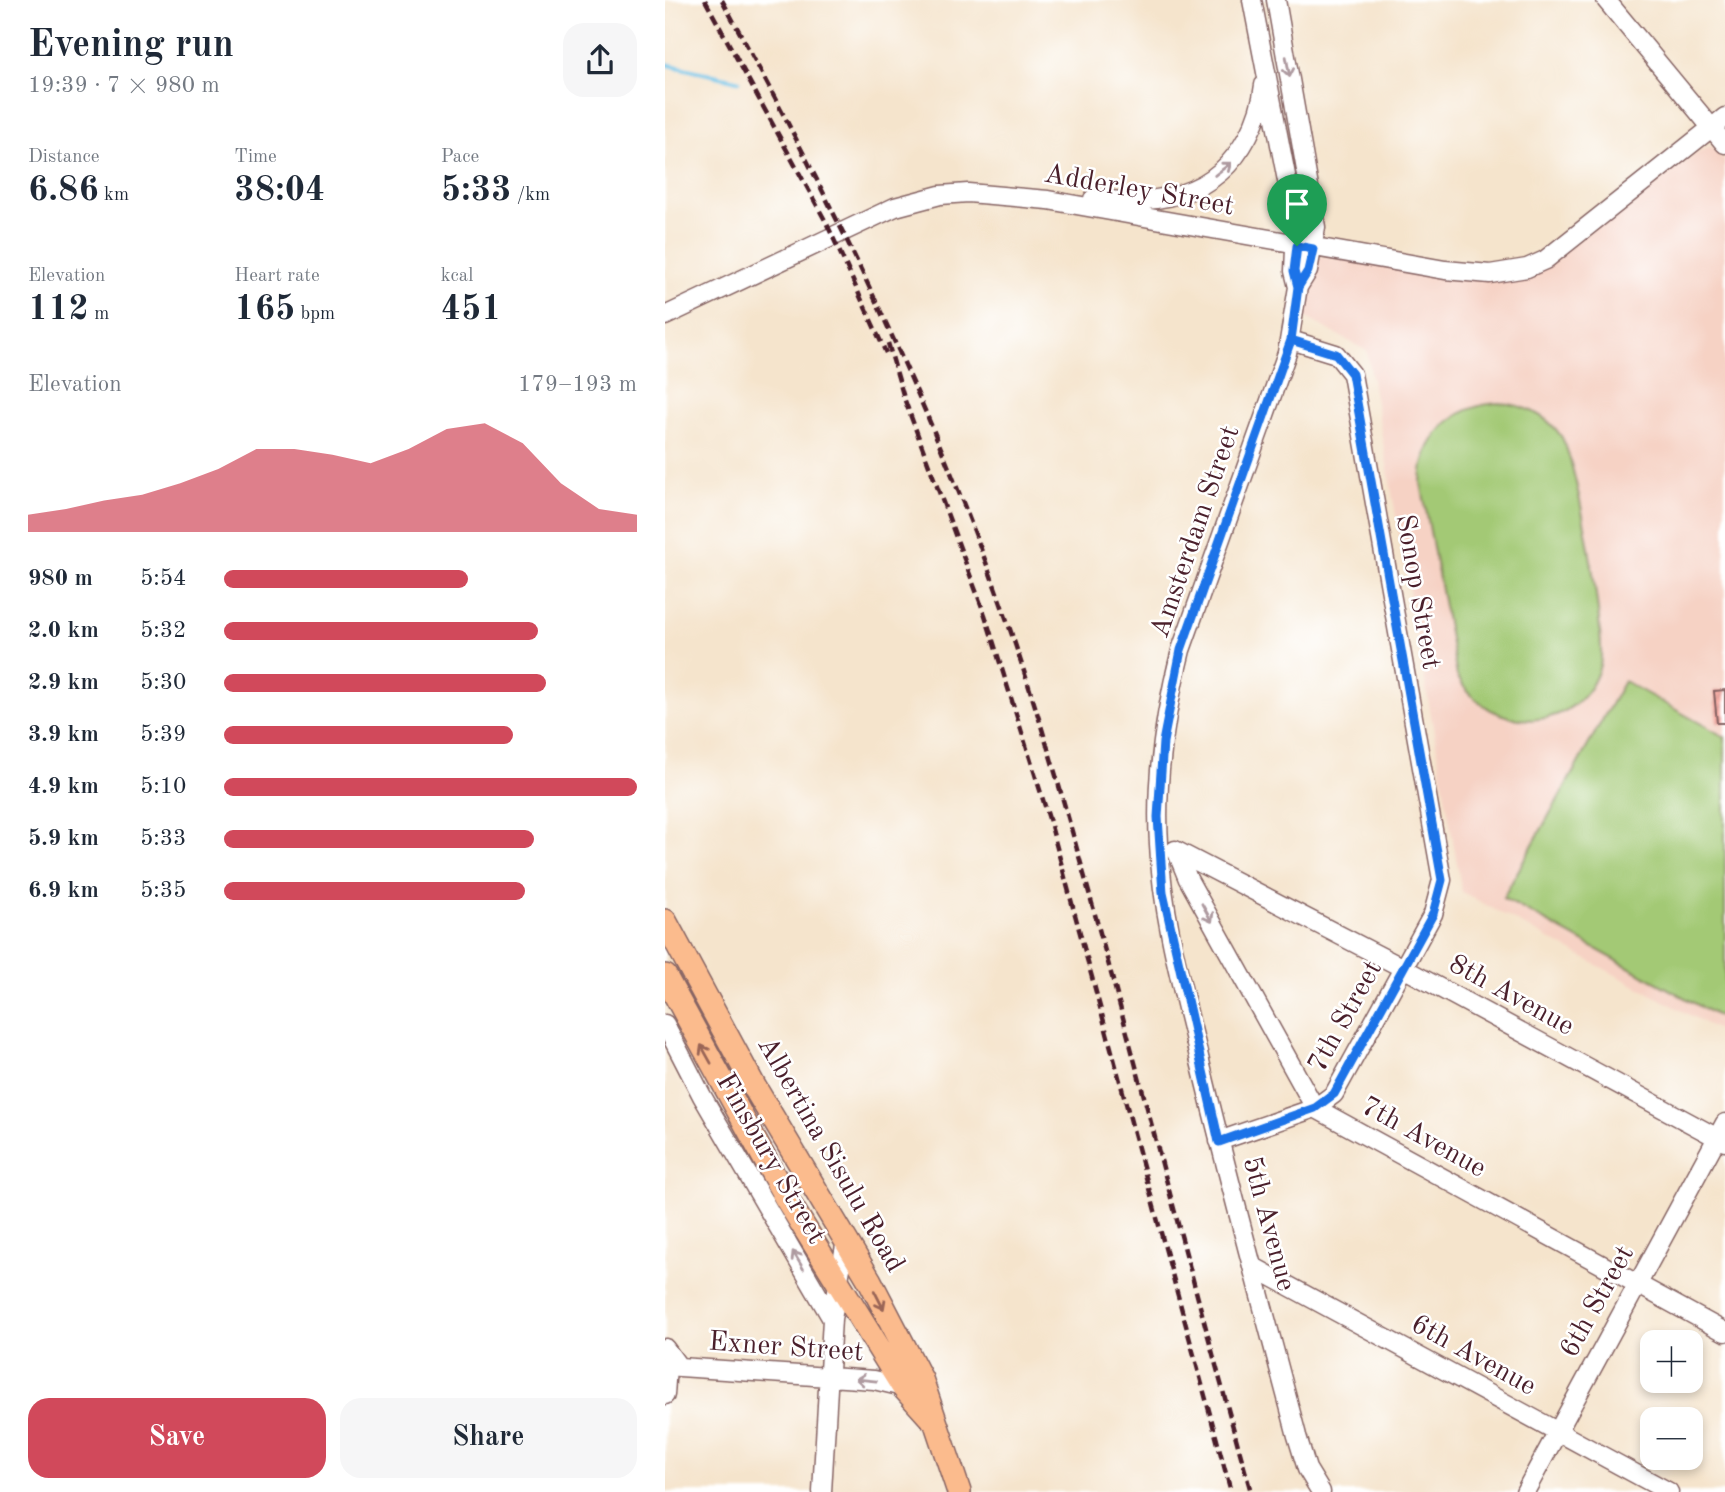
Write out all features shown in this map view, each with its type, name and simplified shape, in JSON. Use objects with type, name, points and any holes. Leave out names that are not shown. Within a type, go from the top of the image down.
[{"type":"main road","name":"Albertina Sisulu Road","points":[[665,921],[755,1088],[846,1240],[921,1379],[959,1492]]},
{"type":"main road","name":"Albertina Sisulu Road","points":[[665,976],[780,1188],[837,1283],[903,1387],[936,1423]]},
{"type":"street","points":[[1252,0],[1296,227],[1305,247]]},
{"type":"street","points":[[1276,0],[1316,227],[1305,247]]},
{"type":"street","points":[[1606,0],[1718,122],[1725,144]]},
{"type":"street","points":[[968,193],[1029,192],[1133,202],[1182,195],[1220,173],[1233,162],[1244,143],[1263,100],[1263,48]]},
{"type":"street","name":"Adderley Street","points":[[665,316],[912,202],[968,193],[1048,200],[1305,247],[1472,274],[1507,272],[1527,268],[1545,260],[1574,240],[1718,122]]},
{"type":"street","name":"Amsterdam Street","points":[[1158,841],[1163,742],[1181,650],[1291,340],[1298,287],[1294,271],[1305,247]]},
{"type":"street","name":"Sonop Street","points":[[1291,340],[1336,354],[1352,374],[1441,874],[1440,892]]},
{"type":"street","name":"8th Avenue","points":[[1158,841],[1722,1134]]},
{"type":"street","name":"5th Avenue","points":[[1158,841],[1165,905],[1219,1142],[1307,1469],[1321,1492]]},
{"type":"street","name":"7th Avenue","points":[[1177,852],[1188,879],[1315,1108],[1725,1332]]},
{"type":"street","name":"7th Street","points":[[1219,1142],[1315,1108],[1334,1094],[1433,914],[1440,892]]},
{"type":"street","name":"Finsbury Street","points":[[665,1024],[702,1096],[832,1319]]},
{"type":"street","name":"6th Street","points":[[1525,1492],[1722,1134]]},
{"type":"street","points":[[822,1492],[832,1319],[846,1240]]},
{"type":"street","name":"6th Avenue","points":[[1252,1266],[1669,1492]]},
{"type":"street","points":[[665,1395],[669,1362]]},
{"type":"street","name":"Exner Street","points":[[669,1362],[874,1380],[903,1387]]},
{"type":"shaded area","points":[[1711,146],[1725,161],[1725,1034],[1462,892],[1367,351],[1303,316],[1308,255],[1529,275]]},
{"type":"green space","points":[[1498,403],[1534,412],[1549,422],[1561,436],[1568,452],[1582,512],[1599,621],[1600,665],[1589,688],[1574,705],[1555,716],[1533,720],[1511,718],[1490,710],[1472,696],[1457,676],[1421,483],[1427,452],[1443,427],[1467,410]]},
{"type":"green space","points":[[1624,681],[1725,737],[1725,1020],[1503,898]]},
{"type":"building","points":[[1725,690],[1725,723],[1717,723],[1714,691]]},
{"type":"waterway","points":[[665,64],[739,81]]},
{"type":"railway","points":[[705,0],[826,222],[886,353]]},
{"type":"railway","points":[[722,0],[804,155],[881,313],[951,474],[1013,638],[1081,863],[1251,1492]]},
{"type":"railway","points":[[888,343],[904,398],[985,615],[1050,822],[1231,1492]]},
{"type":"route","points":[[1297,246],[1294,271],[1298,287],[1291,340],[1181,650],[1163,742],[1158,817],[1163,893],[1219,1142],[1315,1108],[1334,1094],[1433,914],[1442,880],[1352,374],[1336,354],[1321,347],[1291,340],[1298,287],[1308,271],[1313,249],[1297,246]]}]
